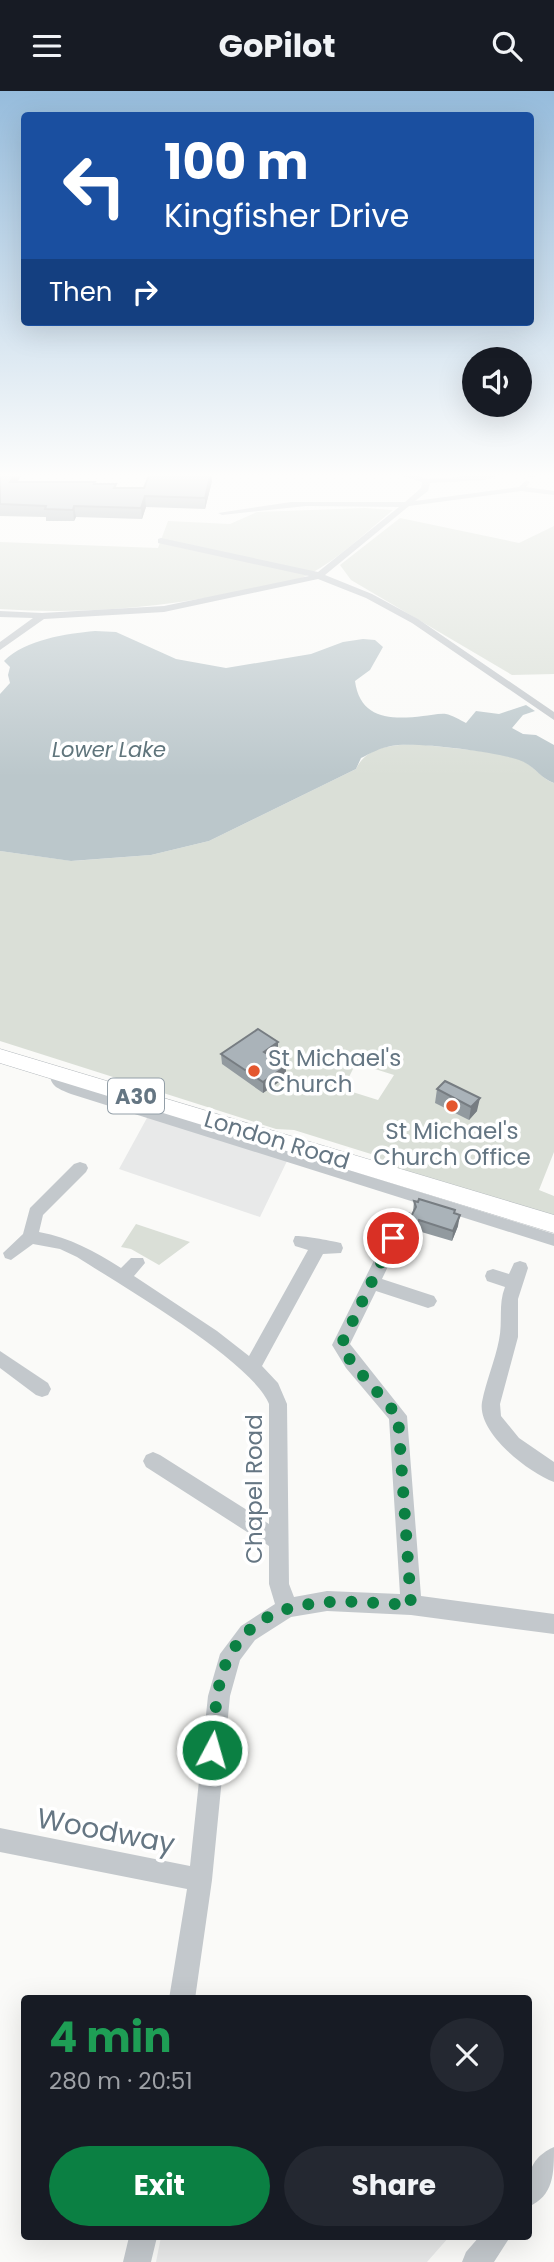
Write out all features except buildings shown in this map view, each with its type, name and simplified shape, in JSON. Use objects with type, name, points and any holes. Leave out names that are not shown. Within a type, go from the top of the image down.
[{"type":"main road","name":"London Road","points":[[0,1056],[554,1224]]},
{"type":"street","points":[[311,574],[369,596],[415,621],[551,714]]},
{"type":"street","points":[[0,615],[41,616],[164,609],[319,576]]},
{"type":"street","points":[[0,615],[12,630],[9,639]]},
{"type":"street","points":[[0,647],[41,616]]},
{"type":"street","points":[[56,1072],[58,1083],[76,1090],[554,1240]]},
{"type":"street","points":[[11,1253],[30,1237],[36,1212],[80,1168]]},
{"type":"street","points":[[404,1216],[341,1345],[352,1363],[398,1416],[411,1605]]},
{"type":"street","name":"Chapel Road","points":[[30,1237],[73,1247],[122,1277],[211,1336],[252,1368],[272,1389],[278,1404],[279,1584],[287,1608]]},
{"type":"street","points":[[252,1368],[318,1245]]},
{"type":"street","points":[[122,1277],[137,1263]]},
{"type":"street","points":[[493,1276],[518,1276],[509,1299],[509,1337],[491,1404],[492,1418],[512,1444],[554,1473]]},
{"type":"street","points":[[370,1282],[428,1301]]},
{"type":"street","points":[[0,1358],[43,1389]]},
{"type":"street","points":[[152,1461],[277,1541]]},
{"type":"street","points":[[183,1995],[200,1880],[214,1724],[225,1669],[231,1654],[248,1633],[287,1608],[327,1601],[411,1605],[554,1625]]},
{"type":"street","name":"Woodway","points":[[0,1840],[200,1880]]},
{"type":"street","points":[[532,2189],[554,2161]]},
{"type":"street","points":[[137,2262],[142,2240]]},
{"type":"street","points":[[476,2262],[494,2240]]},
{"type":"shaded area","points":[[0,574],[309,574],[296,580],[224,595],[161,605],[64,611],[0,609]]},
{"type":"shaded area","points":[[347,574],[554,574],[554,674],[512,675],[351,580]]},
{"type":"shaded area","points":[[418,744],[494,753],[518,759],[554,783],[554,1152],[539,1190],[554,1196],[554,1217],[378,1163],[371,1154],[294,1130],[276,1129],[0,1041],[0,851],[72,861],[151,855],[209,841],[356,769],[367,755],[374,751],[391,746]],"holes":[[[356,1063],[394,1075],[378,1100],[343,1089]]]},
{"type":"shaded area","points":[[148,1116],[288,1159],[260,1217],[119,1169]]},
{"type":"shaded area","points":[[136,1224],[190,1242],[159,1265],[131,1249],[121,1247]]},
{"type":"shaded area","points":[[160,2240],[446,2240],[427,2262],[156,2262]]},
{"type":"water","name":"Lower Lake","points":[[95,631],[116,632],[176,659],[226,668],[311,654],[343,642],[375,640],[383,647],[370,670],[355,681],[358,694],[370,710],[400,718],[446,714],[466,723],[476,711],[499,714],[526,705],[535,711],[523,715],[512,728],[523,734],[536,735],[554,745],[554,783],[524,762],[508,757],[435,746],[391,746],[361,758],[356,769],[209,841],[151,855],[71,861],[0,851],[0,694],[10,683],[10,667],[4,661],[23,647],[35,643],[59,636]]},
{"type":"place","name":"St Michael's Church","points":[[254,1071]]},
{"type":"place","name":"St Michael's Church Office","points":[[452,1106]]},
{"type":"route","points":[[212,1750],[219,1696],[231,1654],[248,1633],[267,1619],[287,1608],[304,1603],[327,1601],[411,1605],[398,1416],[352,1363],[341,1345],[393,1238]]}]
